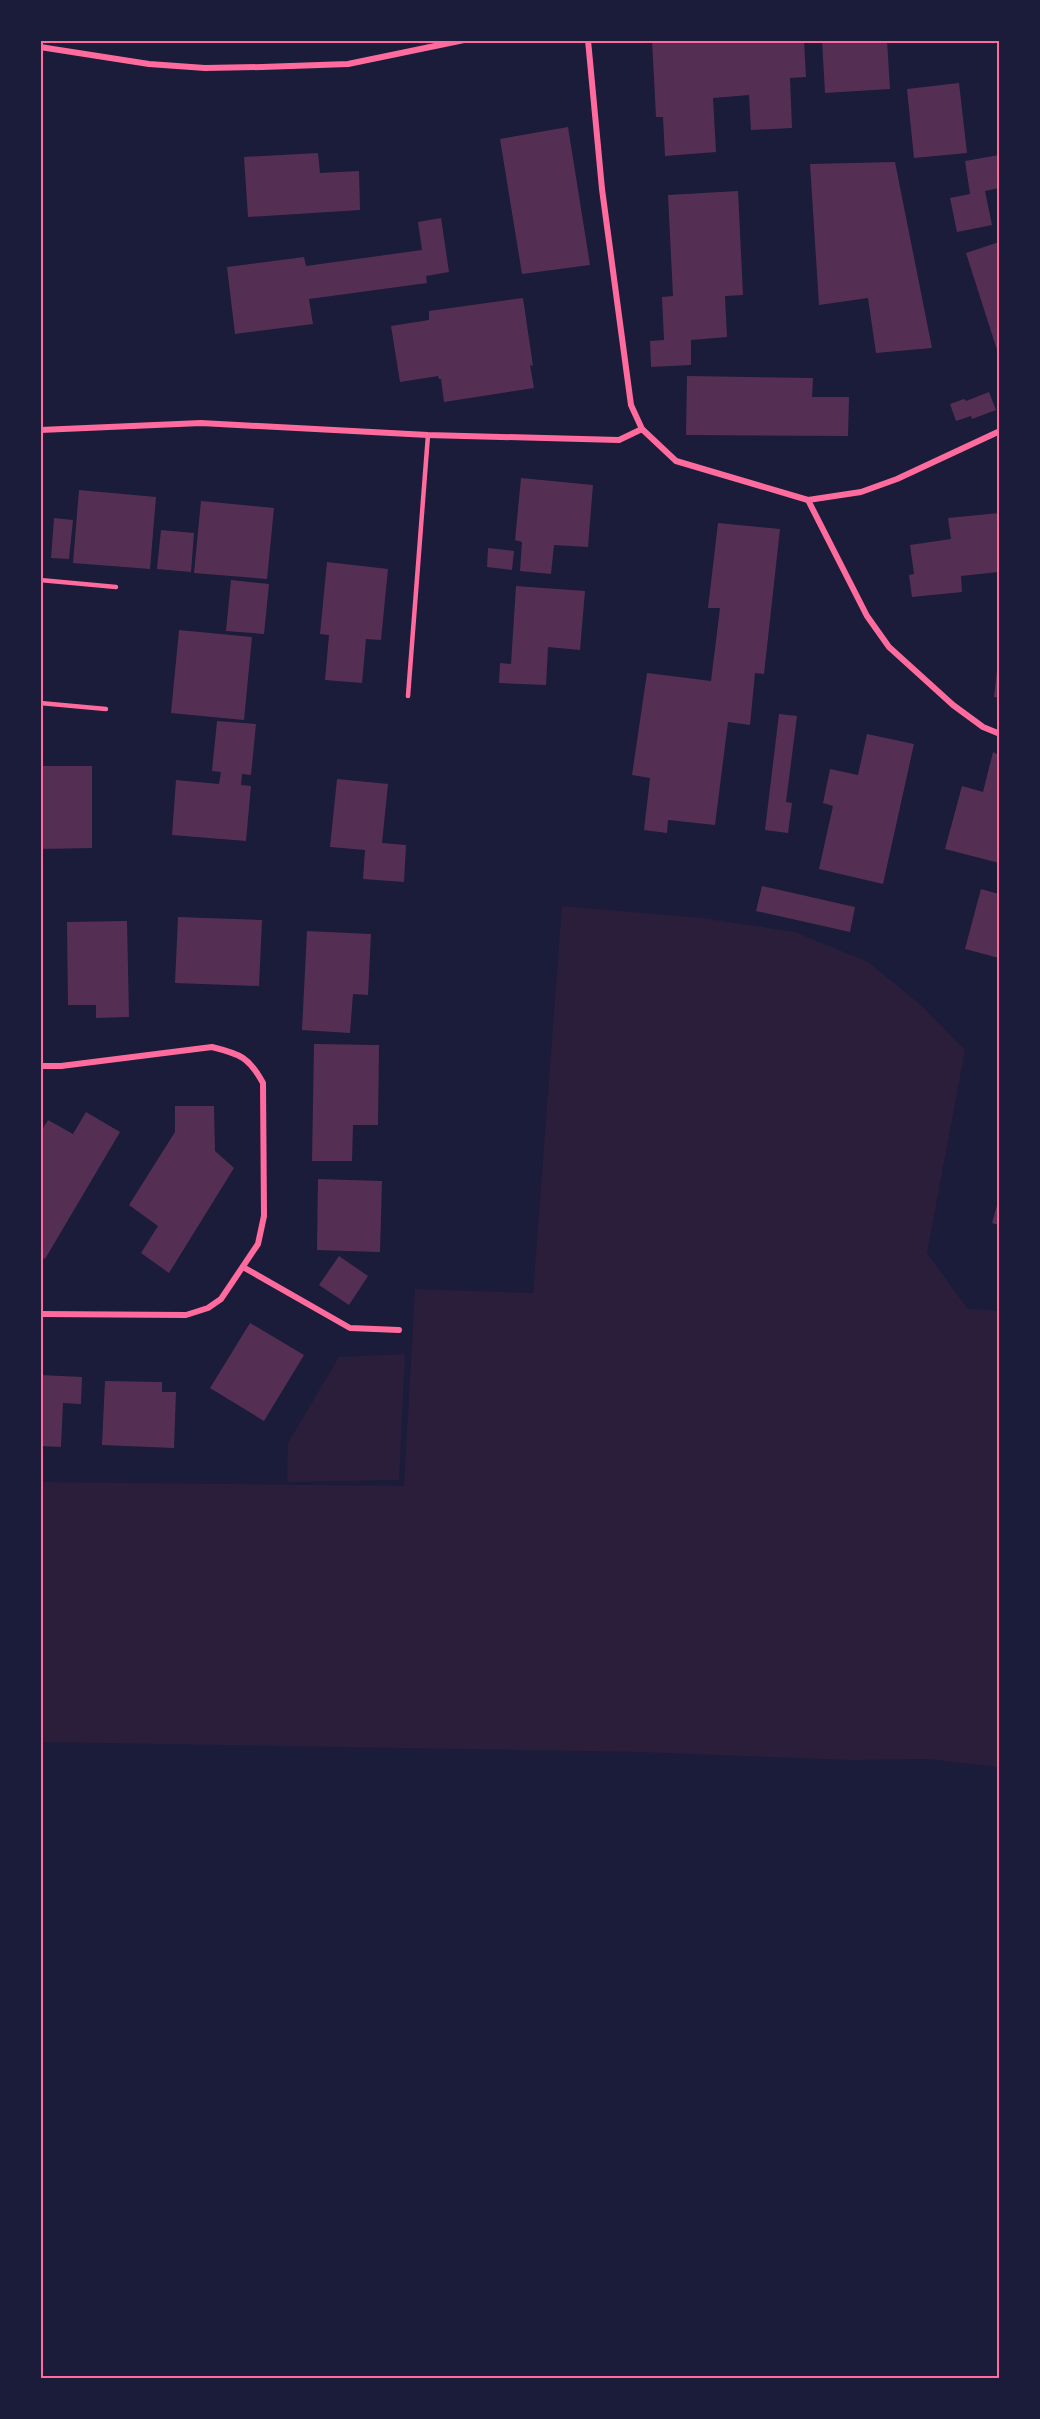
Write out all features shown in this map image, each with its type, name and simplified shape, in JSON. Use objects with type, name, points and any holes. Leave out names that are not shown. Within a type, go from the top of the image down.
[{"type":"street","points":[[40,47],[148,64],[205,68],[348,63],[464,40]]},
{"type":"street","points":[[588,40],[602,189],[631,405],[642,429],[676,461],[808,500],[861,492],[897,479],[999,431]]},
{"type":"street","points":[[40,430],[201,423],[429,435],[620,440],[642,429]]},
{"type":"street","points":[[808,500],[867,616],[889,647],[953,705],[983,727],[999,734]]},
{"type":"street","points":[[40,1066],[62,1066],[212,1047],[236,1053],[254,1066],[263,1083],[264,1216],[258,1244],[221,1299],[208,1308],[186,1315],[40,1314]]},
{"type":"street","points":[[243,1267],[350,1328],[399,1330]]},
{"type":"lane","points":[[408,696],[429,435]]},
{"type":"lane","points":[[40,579],[116,587]]},
{"type":"lane","points":[[40,704],[106,709]]},
{"type":"shaded area","points":[[562,906],[702,918],[795,932],[868,962],[921,1005],[965,1050],[927,1253],[968,1309],[999,1311],[999,1767],[927,1759],[850,1760],[640,1752],[41,1742],[41,1482],[404,1486],[415,1289],[533,1293]]},
{"type":"shaded area","points":[[405,1354],[399,1480],[287,1482],[288,1443],[339,1357]]},
{"type":"building","points":[[652,40],[804,40],[806,77],[790,78],[792,128],[751,130],[749,95],[713,98],[716,152],[665,156],[663,117],[656,117]]},
{"type":"building","points":[[822,40],[887,40],[890,89],[825,93]]},
{"type":"building","points":[[959,83],[967,153],[914,158],[907,89]]},
{"type":"building","points":[[568,127],[590,265],[522,274],[500,139]]},
{"type":"building","points":[[318,153],[320,173],[359,171],[360,210],[248,217],[244,157]]},
{"type":"building","points":[[999,155],[999,188],[985,191],[992,225],[957,232],[950,198],[970,194],[965,161]]},
{"type":"building","points":[[895,162],[932,348],[876,353],[868,298],[819,305],[810,164]]},
{"type":"building","points":[[738,191],[743,295],[725,296],[727,337],[691,340],[691,365],[651,367],[650,341],[664,340],[662,297],[673,296],[668,195]]},
{"type":"building","points":[[441,218],[449,272],[426,276],[427,283],[309,299],[313,324],[235,334],[227,267],[304,257],[306,266],[422,250],[418,222]]},
{"type":"building","points":[[999,242],[999,353],[998,353],[966,253]]},
{"type":"building","points":[[523,298],[534,388],[444,402],[441,379],[438,376],[400,382],[391,326],[429,320],[429,311]]},
{"type":"building","points":[[687,376],[813,378],[812,397],[849,397],[848,436],[686,435]]},
{"type":"building","points":[[989,392],[996,410],[972,419],[971,416],[956,421],[950,404],[964,399],[966,401]]},
{"type":"building","points":[[521,478],[593,485],[588,547],[554,545],[551,574],[520,571],[522,542],[515,540]]},
{"type":"building","points":[[79,490],[156,497],[150,569],[73,563]]},
{"type":"building","points":[[201,501],[274,508],[267,579],[194,573]]},
{"type":"building","points":[[999,513],[999,572],[961,576],[962,592],[912,597],[909,575],[914,574],[910,545],[951,539],[948,518]]},
{"type":"building","points":[[54,518],[73,520],[69,559],[51,558]]},
{"type":"building","points":[[718,523],[780,529],[764,674],[755,673],[750,725],[728,722],[715,825],[668,820],[667,833],[644,830],[650,778],[632,775],[647,673],[711,681],[720,608],[708,608]]},
{"type":"building","points":[[161,530],[194,533],[191,572],[157,569]]},
{"type":"building","points":[[488,548],[514,551],[512,570],[487,567]]},
{"type":"building","points":[[327,562],[388,569],[381,640],[366,639],[362,683],[325,680],[329,635],[320,634]]},
{"type":"building","points":[[231,580],[269,584],[264,634],[226,631]]},
{"type":"building","points":[[516,586],[585,591],[580,650],[548,647],[546,685],[499,683],[500,663],[511,664]]},
{"type":"building","points":[[179,630],[252,637],[244,720],[171,713]]},
{"type":"building","points":[[999,662],[999,698],[994,697]]},
{"type":"building","points":[[779,714],[797,716],[786,802],[792,803],[788,833],[765,830]]},
{"type":"building","points":[[217,721],[256,724],[251,775],[242,774],[241,785],[251,786],[246,841],[172,835],[176,780],[219,784],[221,772],[212,771]]},
{"type":"building","points":[[867,734],[914,744],[883,884],[819,869],[833,806],[823,803],[830,769],[858,775]]},
{"type":"building","points":[[993,752],[999,755],[999,863],[945,849],[962,786],[983,792]]},
{"type":"building","points":[[40,766],[92,766],[92,848],[40,849]]},
{"type":"building","points":[[337,779],[388,784],[382,843],[406,845],[404,882],[363,879],[365,850],[330,847]]},
{"type":"building","points":[[762,886],[855,907],[850,932],[756,911]]},
{"type":"building","points":[[981,889],[999,894],[999,958],[965,949]]},
{"type":"building","points":[[178,917],[262,920],[259,986],[175,983]]},
{"type":"building","points":[[127,921],[129,1017],[96,1018],[96,1005],[68,1005],[67,922]]},
{"type":"building","points":[[307,931],[371,934],[368,995],[353,994],[350,1033],[302,1030]]},
{"type":"building","points":[[314,1044],[379,1045],[378,1125],[353,1125],[352,1161],[312,1161]]},
{"type":"building","points":[[175,1106],[214,1106],[215,1151],[234,1168],[169,1273],[141,1253],[158,1226],[129,1205],[175,1132]]},
{"type":"building","points":[[86,1112],[120,1132],[45,1259],[40,1257],[40,1133],[48,1120],[73,1134]]},
{"type":"building","points":[[318,1179],[382,1181],[380,1252],[317,1250]]},
{"type":"building","points":[[999,1198],[999,1225],[992,1223]]},
{"type":"building","points":[[339,1256],[368,1276],[349,1305],[319,1285]]},
{"type":"building","points":[[250,1323],[304,1355],[264,1421],[210,1388]]},
{"type":"building","points":[[40,1375],[82,1377],[81,1404],[63,1403],[61,1447],[40,1446]]},
{"type":"building","points":[[105,1381],[162,1382],[162,1392],[176,1392],[174,1448],[102,1445]]}]
